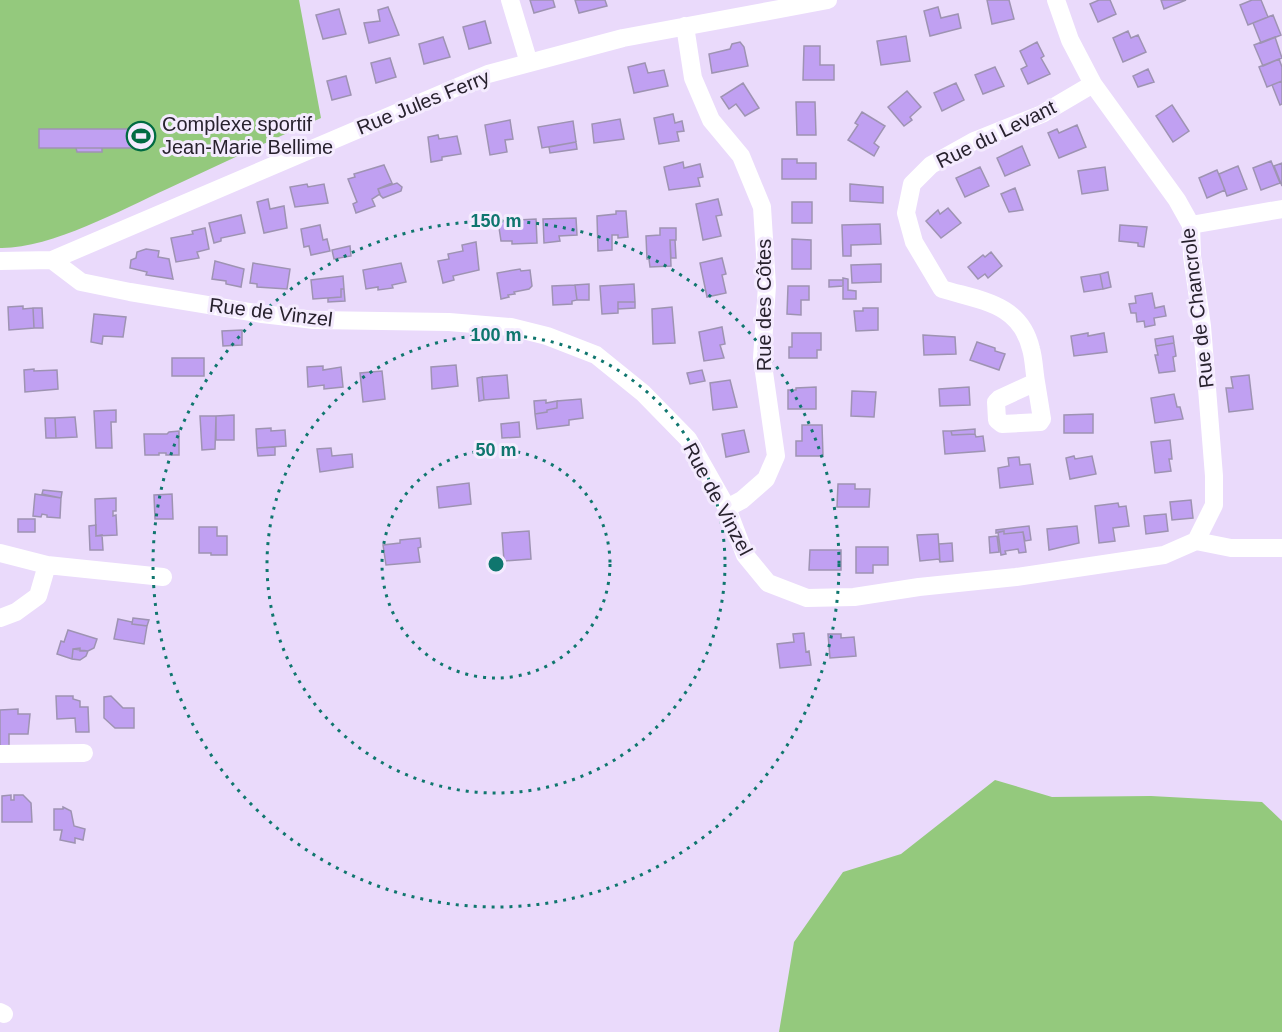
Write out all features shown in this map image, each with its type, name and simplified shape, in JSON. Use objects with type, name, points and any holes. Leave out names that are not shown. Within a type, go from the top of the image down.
[{"type":"street","points":[[510,0],[529,63]]},
{"type":"street","name":"Rue Jules Ferry","points":[[0,261],[52,260],[488,74],[623,38],[828,0]]},
{"type":"street","name":"Rue de Chancrole","points":[[1056,0],[1070,40],[1093,84],[1177,200],[1191,225],[1192,256],[1202,326],[1214,476],[1214,505],[1196,541]]},
{"type":"street","name":"Rue des Côtes","points":[[685,26],[693,78],[711,120],[741,156],[762,207],[767,286],[762,358],[776,456],[766,479],[742,500],[727,508]]},
{"type":"street","name":"Rue du Levant","points":[[1036,382],[1031,348],[1022,325],[1001,306],[942,289],[914,242],[906,213],[912,184],[931,165],[974,141],[1042,114],[1093,84]]},
{"type":"street","points":[[1191,225],[1282,209]]},
{"type":"street","name":"Rue de Vinzel","points":[[52,260],[81,282],[130,292],[262,314],[314,320],[449,322],[501,326],[547,336],[596,355],[643,393],[688,439],[727,508],[746,555],[768,583],[807,598],[854,597],[919,587],[1016,577],[1164,555],[1196,541]]},
{"type":"street","points":[[1196,541],[1231,548],[1282,548]]},
{"type":"street","points":[[0,553],[47,565],[163,576]]},
{"type":"street","points":[[0,618],[16,612],[38,596],[47,565]]},
{"type":"street","points":[[0,754],[84,753]]},
{"type":"green space","name":"Complexe sportif Jean-Marie Bellime","points":[[0,0],[299,0],[321,118],[85,227],[41,242],[20,247],[0,248]]},
{"type":"green space","points":[[995,780],[1052,797],[1151,796],[1262,802],[1282,821],[1282,1032],[779,1032],[794,942],[843,872],[901,854]]},
{"type":"building","points":[[530,0],[553,0],[555,7],[534,13]]},
{"type":"building","points":[[575,0],[605,0],[607,6],[579,13]]},
{"type":"building","points":[[987,0],[1009,0],[1014,19],[992,24]]},
{"type":"building","points":[[1099,0],[1110,0],[1116,14],[1098,22],[1090,4]]},
{"type":"building","points":[[1161,0],[1186,0],[1164,9]]},
{"type":"building","points":[[1252,0],[1261,0],[1268,17],[1248,25],[1240,5]]},
{"type":"building","points":[[388,7],[399,35],[369,43],[364,23],[380,21],[378,10]]},
{"type":"building","points":[[938,7],[941,18],[958,14],[961,28],[930,36],[924,11]]},
{"type":"building","points":[[339,9],[346,34],[323,39],[316,15]]},
{"type":"building","points":[[1273,15],[1281,35],[1261,43],[1253,23]]},
{"type":"building","points":[[485,21],[491,43],[469,49],[463,27]]},
{"type":"building","points":[[1128,31],[1131,38],[1138,35],[1146,52],[1123,62],[1113,38]]},
{"type":"building","points":[[906,36],[910,61],[881,65],[877,41]]},
{"type":"building","points":[[443,37],[450,57],[424,64],[419,44]]},
{"type":"building","points":[[1275,37],[1282,58],[1263,66],[1254,45]]},
{"type":"building","points":[[740,42],[744,47],[748,66],[712,73],[709,54],[730,49],[732,44]]},
{"type":"building","points":[[1037,42],[1044,56],[1041,58],[1050,74],[1028,84],[1021,69],[1027,66],[1020,51]]},
{"type":"building","points":[[804,46],[820,46],[820,65],[834,65],[834,80],[803,80]]},
{"type":"building","points":[[390,58],[396,77],[376,83],[371,63]]},
{"type":"building","points":[[1279,59],[1282,67],[1282,81],[1267,87],[1259,67]]},
{"type":"building","points":[[645,63],[648,73],[664,70],[668,86],[634,93],[628,67]]},
{"type":"building","points":[[995,67],[1004,86],[983,94],[975,75]]},
{"type":"building","points":[[1148,69],[1154,82],[1138,87],[1133,76]]},
{"type":"building","points":[[346,76],[351,95],[332,100],[327,81]]},
{"type":"building","points":[[1282,81],[1282,104],[1280,105],[1272,85]]},
{"type":"building","points":[[743,83],[759,108],[745,116],[736,104],[729,109],[721,97]]},
{"type":"building","points":[[956,83],[964,100],[942,111],[934,93]]},
{"type":"building","points":[[907,91],[921,107],[910,117],[912,120],[904,126],[888,107]]},
{"type":"building","points":[[796,102],[815,102],[816,135],[797,135]]},
{"type":"building","points":[[1172,105],[1189,131],[1173,142],[1156,116]]},
{"type":"building","points":[[862,112],[885,126],[874,143],[879,147],[874,156],[848,140],[858,125],[855,123]]},
{"type":"building","points":[[673,114],[675,123],[682,121],[684,131],[677,132],[679,141],[659,144],[654,118]]},
{"type":"building","points":[[620,119],[624,139],[594,143],[592,124]]},
{"type":"building","points":[[510,120],[513,139],[505,140],[507,152],[490,155],[485,125]]},
{"type":"building","points":[[573,121],[576,142],[542,148],[538,127]]},
{"type":"building","points":[[1077,125],[1086,147],[1059,158],[1048,133],[1057,129],[1059,133]]},
{"type":"building","points":[[39,129],[139,129],[139,148],[39,148]]},
{"type":"building","points":[[438,135],[439,139],[457,136],[461,154],[442,157],[442,160],[431,162],[428,137]]},
{"type":"building","points":[[576,142],[577,149],[550,153],[549,147]]},
{"type":"building","points":[[1022,146],[1030,165],[1005,176],[997,158]]},
{"type":"building","points":[[76,148],[102,148],[102,152],[77,152]]},
{"type":"building","points":[[782,159],[797,159],[797,163],[816,163],[816,179],[782,179]]},
{"type":"building","points":[[1271,161],[1280,183],[1261,190],[1253,168]]},
{"type":"building","points":[[683,162],[684,168],[700,164],[703,177],[698,178],[700,186],[669,190],[664,167]]},
{"type":"building","points":[[1282,163],[1282,186],[1274,166]]},
{"type":"building","points":[[384,165],[392,183],[378,189],[380,194],[372,199],[375,206],[356,213],[353,204],[357,202],[348,179],[355,177],[354,174]]},
{"type":"building","points":[[1238,166],[1247,189],[1227,196],[1219,174]]},
{"type":"building","points":[[980,167],[989,186],[965,197],[956,178]]},
{"type":"building","points":[[1105,167],[1108,190],[1082,194],[1078,171]]},
{"type":"building","points":[[1217,170],[1225,190],[1207,198],[1199,178]]},
{"type":"building","points":[[397,183],[402,187],[401,191],[383,198],[380,195],[378,189]]},
{"type":"building","points":[[307,184],[308,187],[324,184],[328,203],[295,207],[290,187]]},
{"type":"building","points":[[850,184],[883,187],[883,203],[850,201]]},
{"type":"building","points":[[1015,188],[1023,210],[1009,212],[1001,194]]},
{"type":"building","points":[[268,199],[270,209],[284,206],[287,228],[264,233],[257,202]]},
{"type":"building","points":[[718,199],[722,215],[716,216],[721,236],[703,240],[696,204]]},
{"type":"building","points":[[792,202],[812,202],[812,223],[792,223]]},
{"type":"building","points":[[948,208],[961,223],[941,238],[926,221],[938,210],[940,214]]},
{"type":"building","points":[[616,211],[626,211],[628,237],[618,238],[618,235],[612,235],[612,250],[598,251],[597,216],[616,214]]},
{"type":"building","points":[[241,215],[245,233],[221,238],[221,241],[214,243],[209,223]]},
{"type":"building","points":[[576,218],[577,235],[559,236],[560,241],[544,243],[543,219]]},
{"type":"building","points":[[536,219],[537,243],[512,244],[512,241],[501,241],[498,221]]},
{"type":"building","points":[[880,224],[881,244],[851,245],[851,256],[843,256],[842,225]]},
{"type":"building","points":[[320,225],[323,240],[327,239],[330,251],[311,255],[309,246],[304,247],[301,229]]},
{"type":"building","points":[[1120,225],[1147,227],[1144,247],[1138,246],[1138,243],[1119,241]]},
{"type":"building","points":[[205,228],[209,249],[197,252],[199,258],[176,262],[171,238],[193,234],[192,231]]},
{"type":"building","points":[[660,228],[676,228],[676,240],[670,240],[671,266],[650,267],[649,259],[647,259],[646,236],[660,235]]},
{"type":"building","points":[[792,239],[811,240],[811,269],[792,269]]},
{"type":"building","points":[[670,240],[675,240],[676,258],[671,258]]},
{"type":"building","points":[[476,242],[479,270],[453,276],[454,280],[443,283],[438,261],[449,259],[448,254],[463,251],[462,245]]},
{"type":"building","points":[[350,246],[351,256],[334,259],[332,250]]},
{"type":"building","points":[[146,249],[159,251],[158,257],[169,259],[173,279],[146,275],[147,272],[130,268],[131,260],[136,258],[137,252]]},
{"type":"building","points":[[991,252],[1002,266],[988,278],[985,274],[978,279],[968,267],[983,255],[985,257]]},
{"type":"building","points":[[722,258],[726,274],[722,275],[726,293],[707,297],[700,263]]},
{"type":"building","points":[[215,261],[244,269],[241,287],[212,279]]},
{"type":"building","points":[[253,263],[290,269],[287,289],[257,287],[257,284],[250,283]]},
{"type":"building","points":[[401,263],[406,282],[392,285],[393,288],[366,289],[363,270]]},
{"type":"building","points":[[881,264],[881,282],[852,283],[851,265]]},
{"type":"building","points":[[520,269],[521,271],[530,270],[532,286],[501,299],[497,273]]},
{"type":"building","points":[[1108,272],[1111,287],[1103,289],[1100,274]]},
{"type":"building","points":[[1100,274],[1103,289],[1084,292],[1081,277]]},
{"type":"building","points":[[343,276],[344,289],[341,289],[341,297],[313,299],[311,280]]},
{"type":"building","points":[[843,278],[848,279],[848,290],[856,291],[856,299],[843,299]]},
{"type":"building","points":[[829,280],[843,280],[843,286],[829,287]]},
{"type":"building","points":[[589,284],[589,300],[577,300],[575,285]]},
{"type":"building","points":[[634,284],[635,302],[618,302],[618,313],[602,314],[600,286]]},
{"type":"building","points":[[575,285],[577,300],[572,301],[572,304],[553,305],[552,286]]},
{"type":"building","points":[[788,286],[809,286],[809,300],[801,300],[801,315],[787,314]]},
{"type":"building","points":[[341,289],[344,289],[345,301],[328,302],[328,298],[341,297]]},
{"type":"building","points":[[1152,293],[1155,308],[1164,306],[1166,316],[1154,318],[1155,325],[1145,327],[1144,321],[1137,322],[1136,313],[1131,313],[1129,304],[1136,303],[1135,296]]},
{"type":"building","points":[[618,302],[635,302],[635,308],[618,309]]},
{"type":"building","points":[[23,306],[23,309],[33,308],[34,328],[9,330],[8,307]]},
{"type":"building","points":[[672,307],[675,343],[653,344],[652,309]]},
{"type":"building","points":[[33,308],[42,308],[43,328],[34,328]]},
{"type":"building","points":[[863,308],[878,308],[878,330],[856,331],[854,311],[863,311]]},
{"type":"building","points":[[94,314],[126,317],[123,337],[103,336],[102,344],[91,342]]},
{"type":"building","points":[[722,327],[725,344],[720,345],[724,358],[704,361],[699,332]]},
{"type":"building","points":[[242,330],[242,345],[223,346],[222,331]]},
{"type":"building","points":[[792,333],[821,333],[821,350],[817,350],[817,358],[789,358]]},
{"type":"building","points":[[1088,333],[1088,336],[1104,333],[1107,352],[1074,356],[1071,336]]},
{"type":"building","points":[[923,335],[955,337],[956,354],[924,355]]},
{"type":"building","points":[[1173,336],[1174,343],[1156,346],[1155,339]]},
{"type":"building","points":[[977,342],[1005,354],[999,370],[970,360]]},
{"type":"building","points":[[1174,343],[1175,371],[1159,373],[1155,355],[1158,355],[1156,346]]},
{"type":"building","points":[[172,358],[204,358],[204,376],[172,376]]},
{"type":"building","points":[[456,365],[458,386],[432,389],[431,367]]},
{"type":"building","points":[[323,366],[323,370],[341,367],[343,387],[324,389],[324,385],[308,387],[307,367]]},
{"type":"building","points":[[34,369],[34,371],[57,370],[58,389],[25,392],[24,370]]},
{"type":"building","points":[[702,370],[705,381],[690,384],[687,373]]},
{"type":"building","points":[[382,371],[385,399],[363,402],[360,373]]},
{"type":"building","points":[[507,375],[509,398],[484,400],[482,377]]},
{"type":"building","points":[[1249,375],[1253,409],[1229,412],[1226,388],[1233,388],[1231,377]]},
{"type":"building","points":[[482,377],[484,400],[479,401],[477,378]]},
{"type":"building","points":[[730,380],[737,407],[713,410],[710,383]]},
{"type":"building","points":[[816,387],[816,409],[788,409],[788,390]]},
{"type":"building","points":[[969,387],[970,405],[940,406],[939,389]]},
{"type":"building","points":[[852,391],[876,392],[874,417],[851,416]]},
{"type":"building","points":[[1174,394],[1183,419],[1155,423],[1151,398]]},
{"type":"building","points":[[581,399],[583,418],[569,420],[569,425],[537,429],[535,414],[557,408],[557,401]]},
{"type":"building","points":[[546,400],[546,403],[557,401],[557,408],[535,414],[534,401]]},
{"type":"building","points":[[116,410],[116,422],[111,422],[112,448],[96,448],[94,411]]},
{"type":"building","points":[[1093,414],[1093,433],[1064,433],[1064,415]]},
{"type":"building","points":[[234,415],[234,440],[216,440],[216,416]]},
{"type":"building","points":[[200,416],[216,416],[215,449],[202,450]]},
{"type":"building","points":[[75,417],[77,437],[56,438],[55,418]]},
{"type":"building","points":[[45,418],[55,418],[56,438],[46,438]]},
{"type":"building","points":[[519,422],[520,437],[502,438],[501,424]]},
{"type":"building","points":[[802,425],[822,425],[823,456],[796,456],[796,441],[802,441]]},
{"type":"building","points":[[271,428],[271,431],[285,430],[286,446],[257,448],[256,429]]},
{"type":"building","points":[[975,429],[975,434],[952,435],[951,431]]},
{"type":"building","points":[[744,430],[749,452],[726,457],[722,434]]},
{"type":"building","points":[[179,431],[179,455],[159,453],[159,455],[145,455],[144,434],[167,434]]},
{"type":"building","points":[[943,431],[951,431],[952,435],[983,436],[985,451],[945,454]]},
{"type":"building","points":[[1170,440],[1171,471],[1155,473],[1151,442]]},
{"type":"building","points":[[275,447],[275,455],[258,456],[257,448]]},
{"type":"building","points":[[331,448],[332,456],[352,454],[353,467],[320,472],[317,449]]},
{"type":"building","points":[[1074,456],[1075,459],[1092,456],[1096,474],[1070,479],[1066,458]]},
{"type":"building","points":[[1019,457],[1020,465],[1030,464],[1033,484],[1000,488],[998,468],[1009,466],[1008,458]]},
{"type":"building","points":[[469,483],[471,504],[439,508],[437,487]]},
{"type":"building","points":[[838,484],[855,484],[855,489],[870,489],[869,507],[837,507]]},
{"type":"building","points":[[43,490],[62,492],[61,498],[42,494]]},
{"type":"building","points":[[35,494],[61,498],[60,518],[47,517],[42,514],[41,517],[33,516]]},
{"type":"building","points":[[172,494],[173,519],[155,519],[154,495]]},
{"type":"building","points":[[116,498],[116,511],[113,511],[113,516],[116,515],[117,535],[96,536],[95,499]]},
{"type":"building","points":[[1191,500],[1193,518],[1172,520],[1170,502]]},
{"type":"building","points":[[1118,503],[1119,507],[1126,506],[1129,526],[1113,528],[1115,541],[1099,543],[1095,506]]},
{"type":"building","points":[[1166,514],[1168,531],[1146,534],[1144,516]]},
{"type":"building","points":[[18,519],[35,519],[35,532],[18,532]]},
{"type":"building","points":[[96,525],[96,536],[102,535],[103,550],[90,550],[89,526]]},
{"type":"building","points":[[1029,526],[1031,540],[1025,541],[1023,532],[996,533],[996,530]]},
{"type":"building","points":[[1077,526],[1079,543],[1049,550],[1047,529]]},
{"type":"building","points":[[199,527],[217,527],[217,536],[227,536],[227,555],[199,553]]},
{"type":"building","points":[[529,531],[531,559],[504,561],[502,533]]},
{"type":"building","points":[[1004,531],[1004,534],[1023,532],[1026,552],[1019,553],[1018,549],[1005,551],[1006,554],[1001,555],[998,532]]},
{"type":"building","points":[[938,534],[940,562],[939,559],[920,561],[917,535]]},
{"type":"building","points":[[997,536],[999,552],[990,553],[989,537]]},
{"type":"building","points":[[420,538],[421,547],[418,548],[420,562],[386,565],[383,545]]},
{"type":"building","points":[[952,543],[953,561],[940,562],[939,544]]},
{"type":"building","points":[[856,547],[888,547],[888,565],[873,565],[873,573],[856,573]]},
{"type":"building","points":[[810,550],[841,550],[841,570],[809,570]]},
{"type":"building","points":[[133,618],[149,620],[147,626],[132,624]]},
{"type":"building","points":[[118,619],[147,626],[144,644],[114,639]]},
{"type":"building","points":[[68,630],[97,639],[94,648],[88,651],[73,649],[72,659],[57,654]]},
{"type":"building","points":[[804,633],[806,652],[809,651],[811,665],[780,668],[777,644],[794,642],[793,634]]},
{"type":"building","points":[[828,634],[841,634],[841,638],[854,637],[856,656],[830,658]]},
{"type":"building","points":[[80,648],[80,651],[88,651],[86,656],[80,660],[72,659],[73,649]]},
{"type":"building","points":[[56,696],[73,696],[73,699],[80,701],[80,707],[88,707],[89,732],[76,732],[75,718],[57,719]]},
{"type":"building","points":[[111,696],[123,708],[134,708],[134,728],[115,728],[104,718],[104,697]]},
{"type":"building","points":[[18,709],[18,714],[30,714],[28,734],[9,734],[9,746],[0,747],[0,710]]},
{"type":"building","points":[[11,795],[11,800],[14,800],[14,795],[23,795],[31,803],[32,822],[2,822],[2,796]]},
{"type":"building","points":[[63,807],[71,811],[74,826],[85,829],[83,840],[75,838],[75,843],[60,840],[62,830],[54,830],[54,809],[63,809]]},
{"type":"place","name":"Complexe sportif Jean-Marie Bellime","points":[[141,136]]}]
